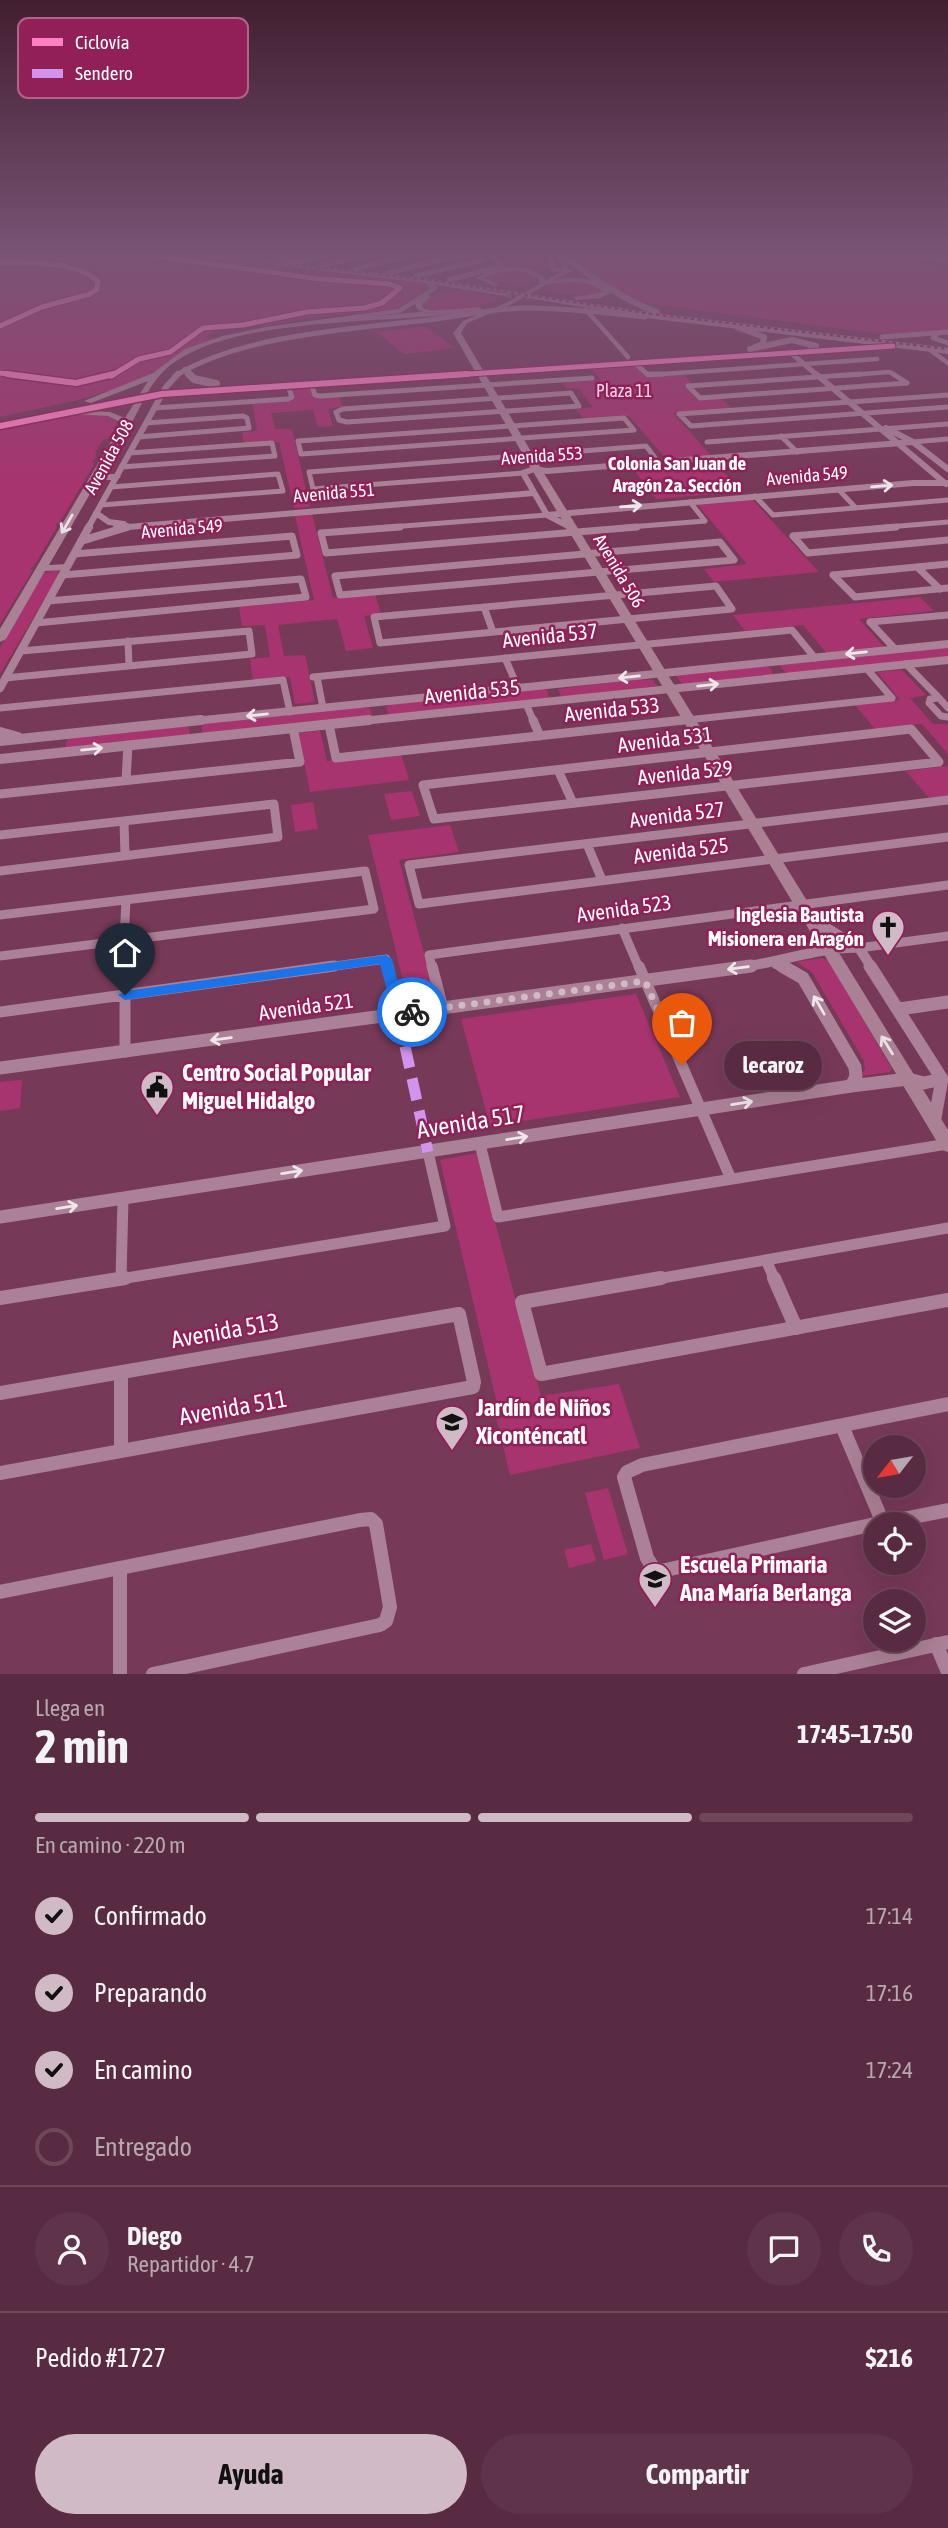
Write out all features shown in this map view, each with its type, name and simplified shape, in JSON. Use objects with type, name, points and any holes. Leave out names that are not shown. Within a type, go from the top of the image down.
[{"type":"main road","name":"Avenida 508","points":[[0,639],[156,375],[176,359],[215,341],[256,332]]},
{"type":"main road","name":"Avenida 506","points":[[457,332],[486,386],[573,530],[948,1144]]},
{"type":"main road","points":[[465,332],[480,358],[477,366]]},
{"type":"main road","points":[[751,332],[764,337],[763,344],[751,349]]},
{"type":"main road","points":[[779,332],[948,352]]},
{"type":"main road","points":[[834,332],[948,344]]},
{"type":"main road","points":[[552,365],[751,349],[798,340],[816,346],[807,352]]},
{"type":"main road","points":[[164,390],[187,392],[477,366],[582,366],[894,346]]},
{"type":"main road","points":[[719,351],[725,357]]},
{"type":"main road","points":[[185,370],[194,379],[216,384]]},
{"type":"main road","points":[[0,426],[5,420],[88,401],[164,390],[216,384],[288,386],[383,379],[409,374]]},
{"type":"main road","points":[[88,401],[156,375]]},
{"type":"main road","points":[[155,406],[187,392]]},
{"type":"main road","points":[[5,420],[72,412],[145,393]]},
{"type":"main road","points":[[72,412],[110,414],[128,424]]},
{"type":"main road","points":[[94,477],[119,472]]},
{"type":"main road","points":[[41,568],[65,571]]},
{"type":"street","name":"Avenida 508","points":[[0,688],[164,390],[185,370],[210,357],[292,338],[335,332]]},
{"type":"street","points":[[606,332],[628,357]]},
{"type":"street","points":[[882,337],[946,332]]},
{"type":"street","points":[[948,332],[932,336],[948,344]]},
{"type":"street","points":[[635,363],[648,375],[877,359],[864,348]]},
{"type":"street","points":[[930,350],[948,363]]},
{"type":"street","points":[[791,353],[874,422],[913,442],[948,469]]},
{"type":"street","points":[[702,358],[716,370]]},
{"type":"street","points":[[311,384],[317,396],[592,379],[582,366]]},
{"type":"street","points":[[892,372],[907,383],[700,398],[688,386],[820,377],[892,372]]},
{"type":"street","points":[[383,379],[389,392]]},
{"type":"street","points":[[155,406],[291,398],[288,386]]},
{"type":"street","points":[[570,393],[579,406],[342,422],[339,421],[337,410],[495,399],[570,393]]},
{"type":"street","points":[[948,395],[679,414],[691,426],[948,407]]},
{"type":"street","points":[[754,408],[766,420]]},
{"type":"street","points":[[138,438],[248,429],[245,416],[146,423]]},
{"type":"street","points":[[624,418],[634,430],[301,454],[298,441],[511,426],[624,418]]},
{"type":"street","points":[[721,458],[707,442],[948,424]]},
{"type":"street","points":[[884,428],[897,443],[947,484]]},
{"type":"street","points":[[408,433],[414,446]]},
{"type":"street","points":[[781,436],[797,452]]},
{"type":"street","points":[[913,442],[948,439]]},
{"type":"street","name":"Avenida 553","points":[[420,463],[309,472],[313,489],[523,473],[532,461],[547,471],[913,442]]},
{"type":"street","points":[[119,472],[194,462],[275,456],[272,443],[129,453]]},
{"type":"street","points":[[428,480],[420,463],[532,461],[646,446],[659,463]]},
{"type":"street","points":[[192,449],[194,462]]},
{"type":"street","points":[[939,461],[948,460]]},
{"type":"street","points":[[532,461],[523,473],[547,515],[573,530]]},
{"type":"street","points":[[101,505],[283,491],[278,474],[111,487]]},
{"type":"street","points":[[195,480],[197,498]]},
{"type":"street","name":"Avenida 549","points":[[547,515],[838,489],[947,484]]},
{"type":"street","points":[[838,489],[856,508]]},
{"type":"street","name":"Avenida 551","points":[[81,541],[113,529],[137,525],[534,493]]},
{"type":"street","points":[[755,496],[773,515],[948,500]]},
{"type":"street","points":[[547,515],[321,533],[326,553],[573,530],[705,521],[690,502]]},
{"type":"street","name":"Avenida 551","points":[[96,513],[109,522],[137,525]]},
{"type":"street","points":[[948,522],[793,536],[808,553],[948,540]]},
{"type":"street","points":[[446,523],[454,542]]},
{"type":"street","points":[[876,528],[895,545]]},
{"type":"street","name":"Avenida 549","points":[[74,554],[292,536],[297,555],[202,563]]},
{"type":"street","points":[[720,542],[734,560],[340,595],[335,576],[588,554],[720,542]]},
{"type":"street","points":[[65,571],[202,563],[202,543]]},
{"type":"street","points":[[944,589],[855,597],[834,575],[948,564]]},
{"type":"street","points":[[464,565],[472,583]]},
{"type":"street","points":[[917,567],[944,589]]},
{"type":"street","points":[[36,623],[305,598],[302,579],[48,601]]},
{"type":"street","points":[[716,586],[732,609],[380,643],[374,617],[614,595],[716,586]]},
{"type":"street","points":[[205,587],[207,607]]},
{"type":"street","points":[[484,607],[493,632]]},
{"type":"street","points":[[895,649],[870,622],[948,615]]},
{"type":"street","name":"Avenida 537","points":[[323,708],[315,677],[792,630],[815,658]]},
{"type":"street","points":[[5,678],[252,654],[249,631],[21,651]]},
{"type":"street","points":[[128,641],[129,666]]},
{"type":"street","name":"Avenida 535","points":[[0,741],[948,644]]},
{"type":"street","points":[[505,658],[518,688]]},
{"type":"street","name":"Avenida 535","points":[[0,759],[948,660]]},
{"type":"street","points":[[772,662],[783,677]]},
{"type":"street","points":[[906,664],[948,708]]},
{"type":"street","name":"Avenida 533","points":[[335,758],[892,698],[867,668]]},
{"type":"street","points":[[0,708],[283,680],[290,712]]},
{"type":"street","points":[[551,685],[556,701]]},
{"type":"street","points":[[948,692],[928,701],[942,716],[948,717]]},
{"type":"street","points":[[376,703],[381,719]]},
{"type":"street","points":[[526,704],[540,736]]},
{"type":"street","points":[[195,721],[196,738]]},
{"type":"street","points":[[329,724],[335,758]]},
{"type":"street","points":[[0,794],[300,762],[293,728]]},
{"type":"street","name":"Avenida 531","points":[[434,819],[423,785],[911,729],[939,762]]},
{"type":"street","points":[[0,732],[24,739]]},
{"type":"street","points":[[53,753],[54,736]]},
{"type":"street","points":[[126,780],[128,745]]},
{"type":"street","name":"Avenida 529","points":[[434,819],[939,762]]},
{"type":"street","points":[[558,770],[573,803]]},
{"type":"street","name":"Avenida 527","points":[[419,904],[410,865],[948,800]]},
{"type":"street","points":[[0,835],[274,804],[278,837],[0,871]]},
{"type":"street","points":[[124,821],[125,856]]},
{"type":"street","name":"Avenida 525","points":[[419,904],[948,837]]},
{"type":"street","points":[[587,844],[602,880]]},
{"type":"street","points":[[0,915],[365,871],[374,909],[0,956]]},
{"type":"street","name":"Avenida 523","points":[[443,1008],[429,955],[622,928],[805,911],[948,886]]},
{"type":"street","points":[[124,941],[126,900]]},
{"type":"street","name":"Avenida 506","points":[[805,911],[859,948],[945,1079]]},
{"type":"street","points":[[622,928],[732,1179]]},
{"type":"street","name":"Avenida 521","points":[[0,1068],[774,963],[845,947],[859,948],[948,936]]},
{"type":"street","points":[[0,1012],[386,959],[398,1014]]},
{"type":"street","points":[[774,963],[803,978],[855,1067],[856,1077],[851,1086]]},
{"type":"street","points":[[125,995],[125,1052]]},
{"type":"street","points":[[899,1009],[948,1002]]},
{"type":"street","name":"Avenida 517","points":[[0,1217],[851,1086],[908,1079],[924,1083],[945,1079]]},
{"type":"street","points":[[934,1123],[945,1079]]},
{"type":"street","points":[[480,1143],[498,1217],[948,1144]]},
{"type":"street","points":[[0,1298],[445,1226],[428,1152]]},
{"type":"street","points":[[121,1279],[123,1199]]},
{"type":"street","points":[[948,1228],[522,1302],[541,1374],[948,1300]]},
{"type":"street","points":[[766,1260],[796,1328]]},
{"type":"street","name":"Avenida 513","points":[[0,1393],[458,1314],[466,1339],[474,1387]]},
{"type":"street","points":[[121,1372],[121,1451]]},
{"type":"street","name":"Avenida 511","points":[[0,1473],[474,1387]]},
{"type":"street","points":[[863,1527],[667,1570],[654,1569],[647,1558],[625,1485],[627,1472],[642,1465],[948,1404]]},
{"type":"street","points":[[842,1426],[874,1512]]},
{"type":"street","points":[[926,1514],[948,1510]]},
{"type":"street","points":[[0,1592],[371,1519],[379,1530],[390,1607],[386,1621],[373,1628],[153,1674]]},
{"type":"street","points":[[120,1570],[120,1674]]},
{"type":"street","points":[[804,1674],[942,1643],[948,1672]]},
{"type":"green space","points":[[0,332],[213,332],[205,337],[218,338],[178,355],[130,384],[82,399],[0,417]]},
{"type":"green space","points":[[377,332],[433,332],[454,348],[404,354]]},
{"type":"green space","points":[[869,332],[937,332],[899,336]]},
{"type":"green space","name":"Plaza 11","points":[[634,364],[645,376],[682,373],[694,385],[684,386],[697,400],[721,398],[732,409],[673,413],[713,458],[668,461],[629,416],[584,419],[576,409],[593,407],[578,388],[567,389],[562,383],[601,380],[590,367]]},
{"type":"green space","points":[[310,386],[314,398],[339,396],[343,407],[328,409],[333,426],[318,427],[313,410],[271,413],[275,429],[292,429],[310,507],[294,508],[279,442],[244,444],[242,432],[257,431],[252,402],[295,399],[292,387]]},
{"type":"green space","points":[[79,413],[107,416],[116,421],[117,425],[111,437],[103,440],[95,453],[97,456],[92,462],[95,463],[60,522],[55,525],[57,527],[0,624],[0,429]]},
{"type":"green space","points":[[717,464],[742,492],[656,499],[634,470]]},
{"type":"green space","points":[[752,499],[819,572],[714,582],[704,569],[747,564],[697,504]]},
{"type":"green space","points":[[312,514],[333,598],[375,594],[381,614],[364,616],[373,648],[346,651],[337,619],[278,625],[284,656],[305,655],[315,702],[295,704],[290,677],[253,681],[250,659],[270,657],[265,625],[242,626],[239,607],[314,600],[295,516]]},
{"type":"green space","points":[[59,570],[0,674],[0,647],[44,573]]},
{"type":"green space","points":[[920,597],[934,611],[859,619],[887,650],[829,656],[803,625],[745,631],[733,615]]},
{"type":"green space","points":[[948,647],[948,659],[787,674],[779,665]]},
{"type":"green space","points":[[766,666],[771,668],[773,675],[683,686],[676,675]]},
{"type":"green space","points":[[902,670],[926,695],[910,698],[933,724],[948,724],[948,754],[922,724],[875,729],[855,705],[900,700],[877,672]]},
{"type":"green space","points":[[638,679],[653,680],[657,686],[566,697],[561,696],[558,689]]},
{"type":"green space","points":[[547,690],[549,698],[389,715],[386,707],[392,704]]},
{"type":"green space","points":[[370,708],[372,716],[202,733],[202,725],[207,723]]},
{"type":"green space","points":[[188,726],[190,734],[65,747],[68,738]]},
{"type":"green space","points":[[320,731],[327,761],[401,753],[409,780],[310,792],[298,733]]},
{"type":"green space","points":[[948,766],[948,796],[929,798],[906,771]]},
{"type":"green space","points":[[412,791],[420,816],[391,820],[384,794]]},
{"type":"green space","points":[[313,802],[318,829],[295,832],[291,805]]},
{"type":"green space","points":[[450,825],[459,852],[399,860],[437,1002],[409,1006],[368,835]]},
{"type":"green space","points":[[822,958],[829,961],[892,1069],[890,1072],[861,1076],[865,1069],[864,1061],[812,972],[796,962]]},
{"type":"green space","points":[[636,994],[680,1097],[490,1126],[461,1019]]},
{"type":"green space","points":[[22,1080],[20,1108],[0,1111],[0,1082]]},
{"type":"green space","points":[[477,1153],[541,1396],[619,1384],[640,1448],[510,1475],[494,1409],[498,1408],[440,1160]]},
{"type":"green space","points":[[608,1488],[628,1554],[604,1560],[585,1493]]},
{"type":"green space","points":[[591,1544],[596,1561],[569,1568],[564,1550]]},
{"type":"railway","points":[[805,332],[948,349]]},
{"type":"marked path","points":[[398,1014],[428,1152]]},
{"type":"cycle path","points":[[0,373],[76,383],[97,379],[111,376],[139,359],[170,352],[197,332]]},
{"type":"cycle path","points":[[0,426],[162,394],[893,346]]},
{"type":"way so far","points":[[412,1012],[645,981],[682,1065]]},
{"type":"place","name":"Inglesia Bautista Misionera en Aragón","points":[[888,957]]},
{"type":"place","name":"lecaroz","points":[[682,1065]]},
{"type":"place","name":"Centro Social Popular Miguel Hidalgo","points":[[157,1117]]},
{"type":"place","name":"Jardín de Niños Xiconténcatl","points":[[452,1452]]},
{"type":"place","name":"Escuela Primaria Ana María Berlanga","points":[[655,1609]]},
{"type":"district","name":"Colonia San Juan de Aragón 2a. Sección","points":[[677,474]]},
{"type":"route","points":[[125,995],[386,959],[398,1014],[412,1012]]}]
